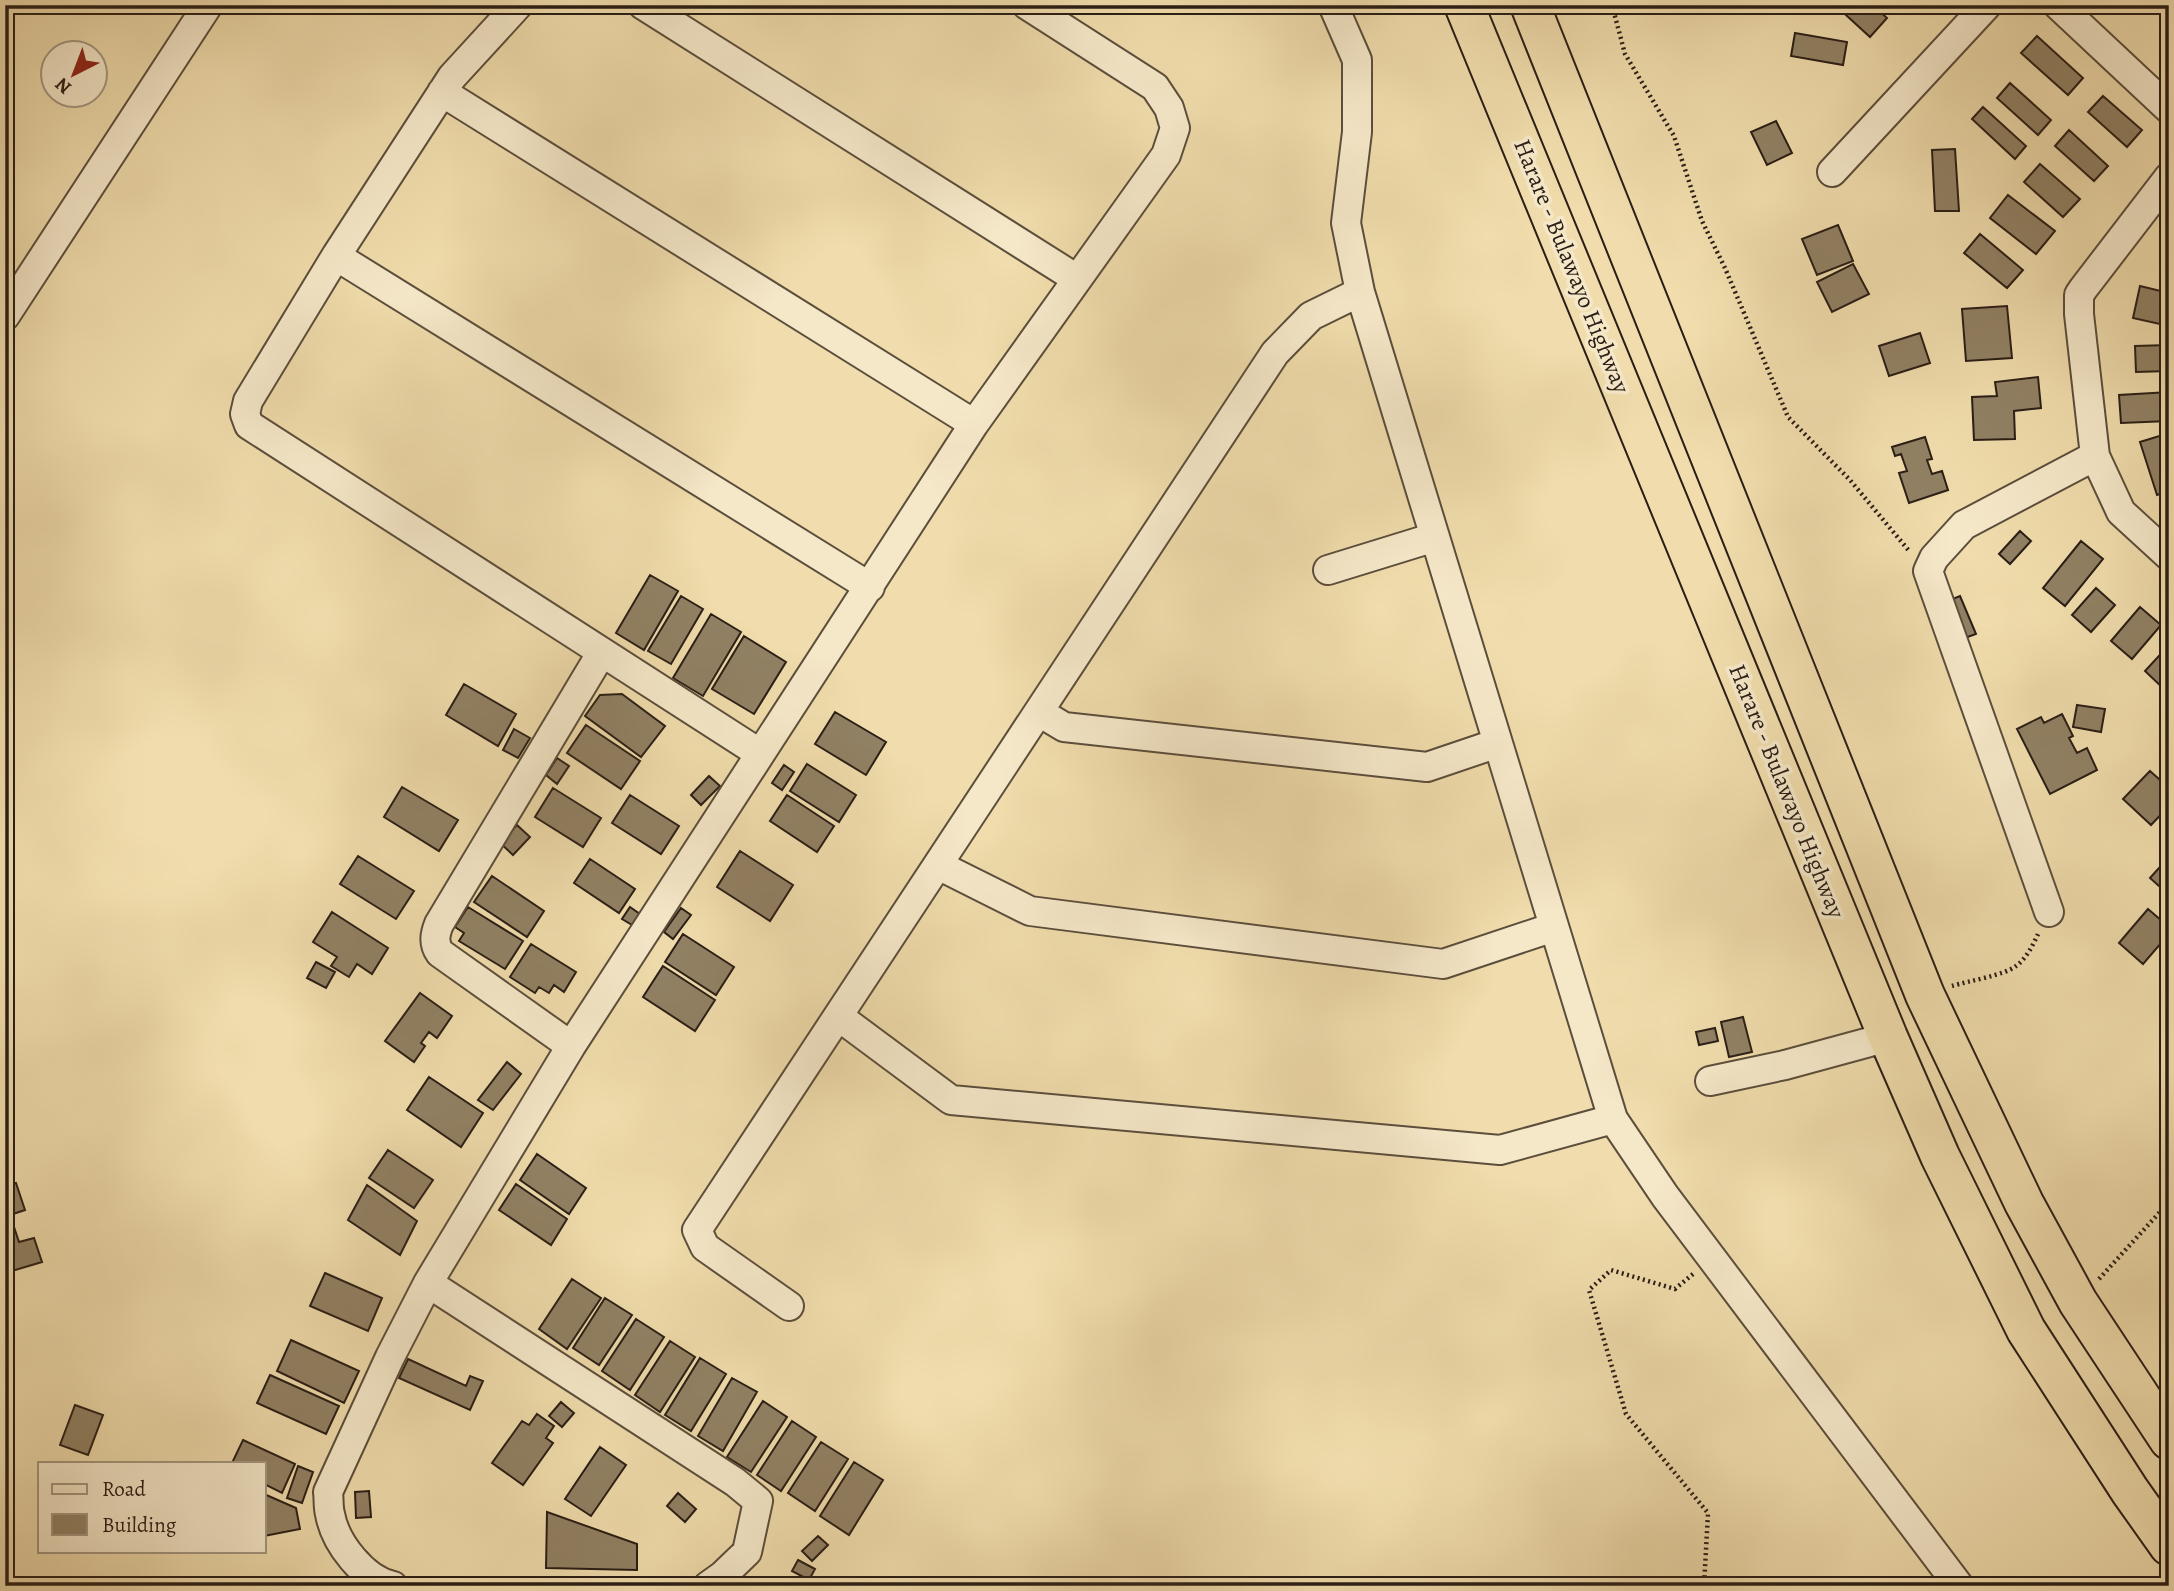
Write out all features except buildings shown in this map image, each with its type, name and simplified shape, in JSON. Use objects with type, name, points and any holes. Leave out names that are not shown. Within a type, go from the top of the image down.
[{"type":"highway","name":"Harare - Bulawayo Highway","points":[[1464,5],[1888,1037],[1940,1156],[2026,1330],[2130,1492],[2169,1546]]},
{"type":"highway","points":[[1530,5],[1925,995],[2024,1203],[2078,1302],[2169,1440]]},
{"type":"street","points":[[5,316],[208,5]]},
{"type":"street","points":[[518,5],[452,77],[336,256],[248,401],[245,414],[249,425],[759,753]]},
{"type":"street","points":[[643,5],[1077,279]]},
{"type":"street","points":[[393,1586],[383,1584],[367,1573],[339,1538],[330,1515],[328,1492],[390,1357],[428,1283],[571,1046],[974,424],[1166,155],[1175,128],[1169,108],[1155,87],[1027,5]]},
{"type":"street","points":[[1333,5],[1357,60],[1357,132],[1346,222],[1360,292],[1613,1119],[1665,1196],[1959,1586]]},
{"type":"street","points":[[1832,172],[1987,5]]},
{"type":"street","points":[[2058,5],[2169,109]]},
{"type":"street","points":[[442,92],[974,424]]},
{"type":"street","points":[[2169,177],[2079,295],[2095,456],[2121,512],[2169,556]]},
{"type":"street","points":[[336,256],[870,587]]},
{"type":"street","points":[[789,1306],[705,1247],[697,1230],[1275,353],[1311,316],[1360,292]]},
{"type":"street","points":[[2049,912],[1928,571],[1934,558],[1964,525],[2095,456]]},
{"type":"street","points":[[1328,570],[1435,537]]},
{"type":"street","points":[[571,1046],[440,953],[435,939],[439,924],[603,652]]},
{"type":"street","points":[[1039,712],[1064,727],[1427,767],[1498,743]]},
{"type":"street","points":[[938,864],[1030,911],[1443,964],[1554,927]]},
{"type":"street","points":[[838,1016],[951,1100],[1500,1150],[1613,1119]]},
{"type":"street","points":[[1710,1081],[1785,1065],[1888,1037]]},
{"type":"street","points":[[428,1283],[735,1482],[758,1501],[747,1552],[708,1586]]},
{"type":"path","points":[[1612,5],[1625,54],[1674,136],[1702,221],[1725,268],[1787,417],[1850,480],[1928,571]]},
{"type":"path","points":[[1925,995],[1977,978],[2010,971],[2019,965],[2049,912]]},
{"type":"path","points":[[2078,1302],[2169,1202]]},
{"type":"path","points":[[1704,1586],[1708,1513],[1626,1413],[1590,1290],[1611,1270],[1675,1289],[1711,1258]]}]
